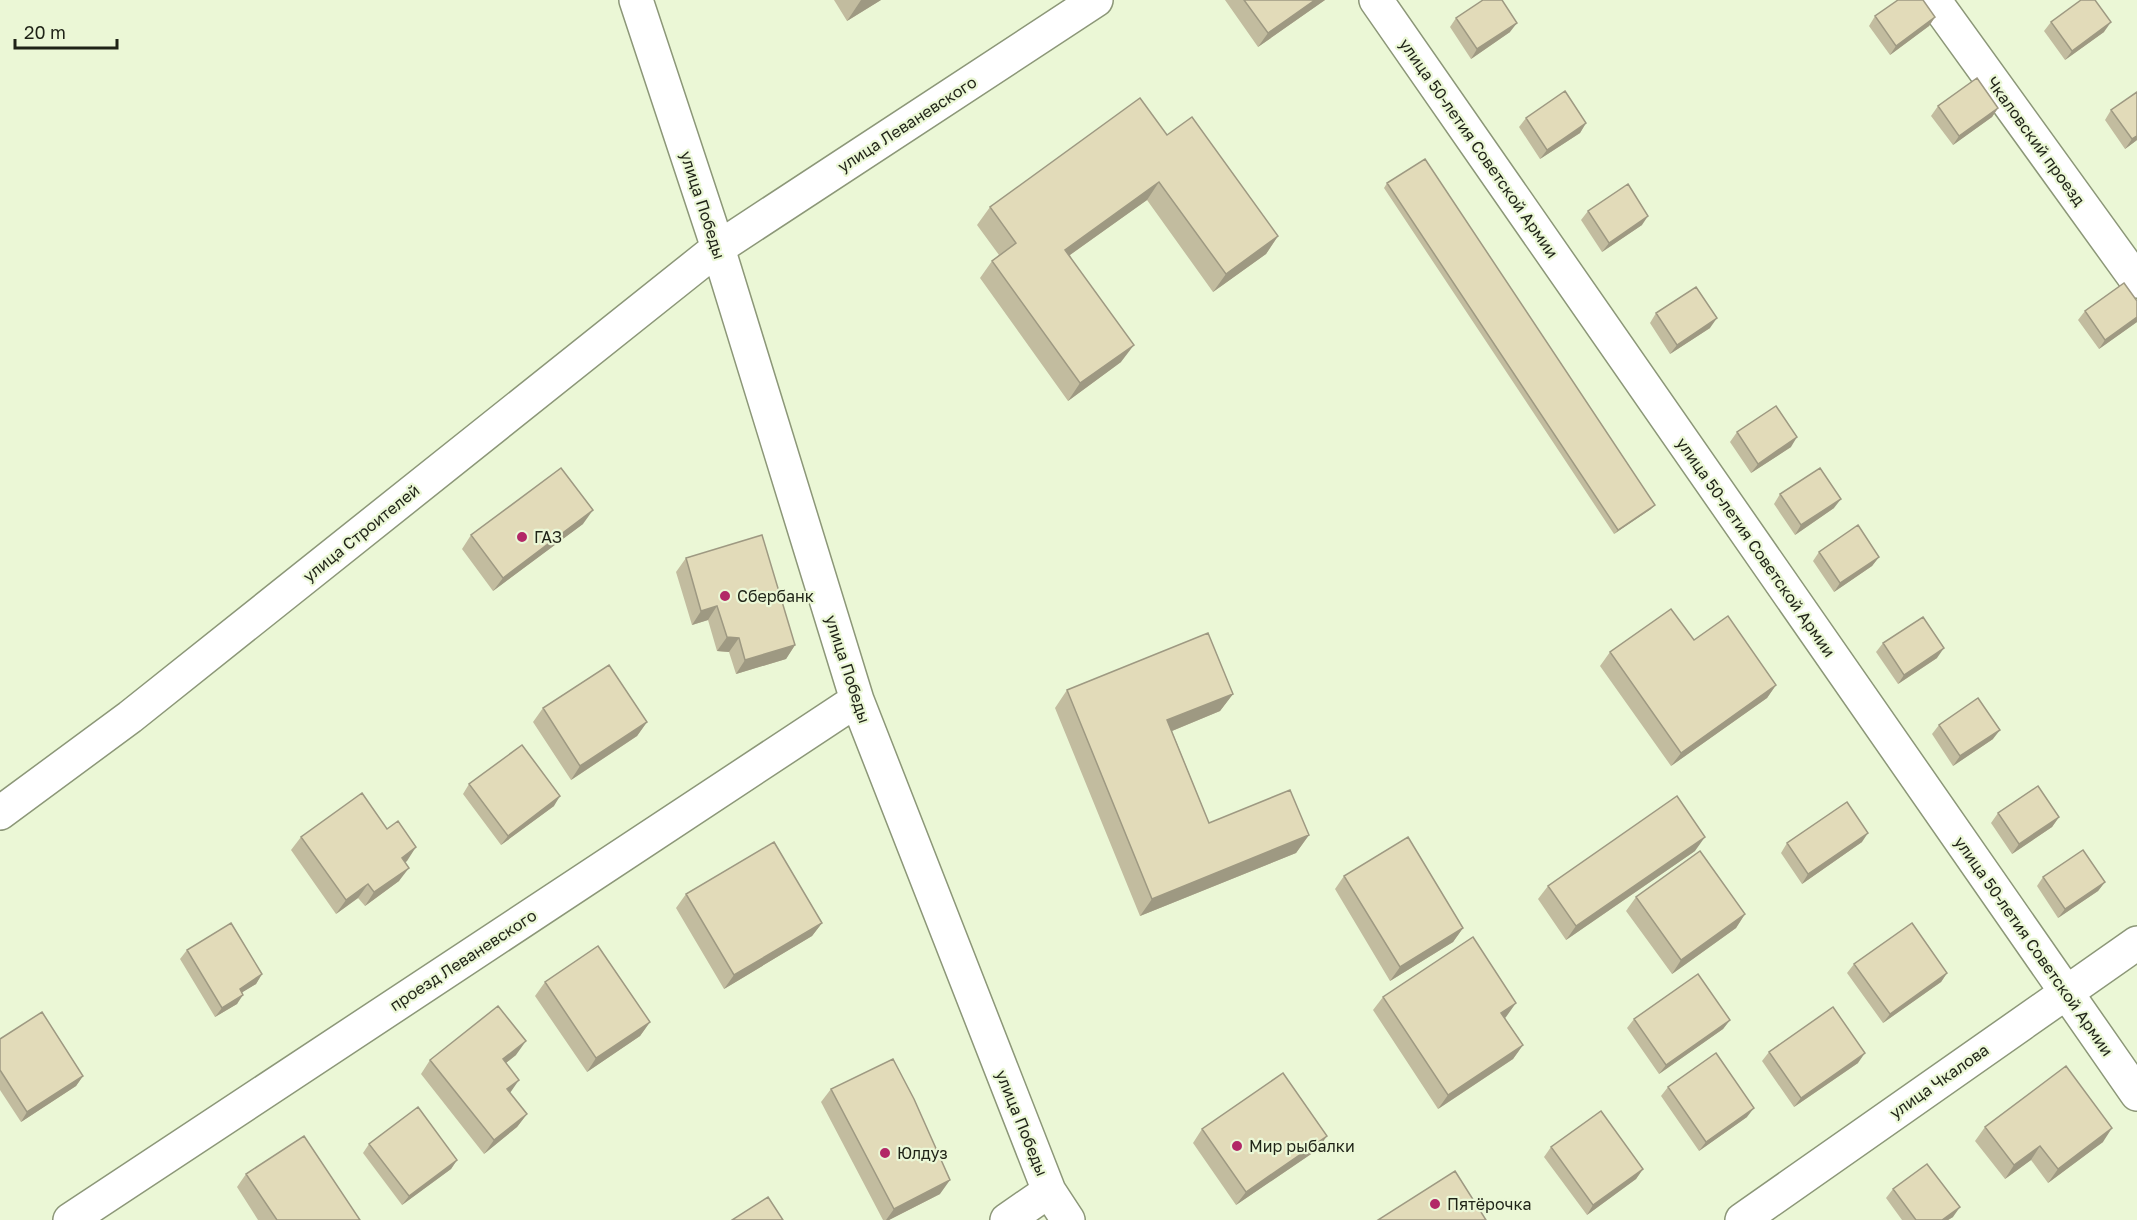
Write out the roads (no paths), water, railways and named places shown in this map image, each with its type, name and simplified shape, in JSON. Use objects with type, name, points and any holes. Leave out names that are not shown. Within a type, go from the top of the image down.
[{"type":"street","name":"улица Победы","points":[[636,0],[718,248],[857,700],[1049,1191],[1068,1220]]},
{"type":"street","name":"улица Леваневского","points":[[718,248],[1096,0]]},
{"type":"street","name":"улица 50-летия Советской Армии","points":[[1376,0],[2137,1094]]},
{"type":"street","name":"Чкаловский проезд","points":[[1934,0],[2137,281]]},
{"type":"street","name":"улица Строителей","points":[[0,813],[130,717],[718,248]]},
{"type":"street","name":"проезд Леваневского","points":[[70,1220],[857,700]]},
{"type":"street","name":"улица Чкалова","points":[[1742,1220],[2137,943]]},
{"type":"street","points":[[1007,1220],[1049,1191]]},
{"type":"place","name":"ГАЗ","points":[[522,537]]},
{"type":"place","name":"Сбербанк","points":[[725,596]]},
{"type":"place","name":"Мир рыбалки","points":[[1237,1146]]},
{"type":"place","name":"Юлдуз","points":[[885,1153]]},
{"type":"place","name":"Пятёрочка","points":[[1435,1204]]}]
